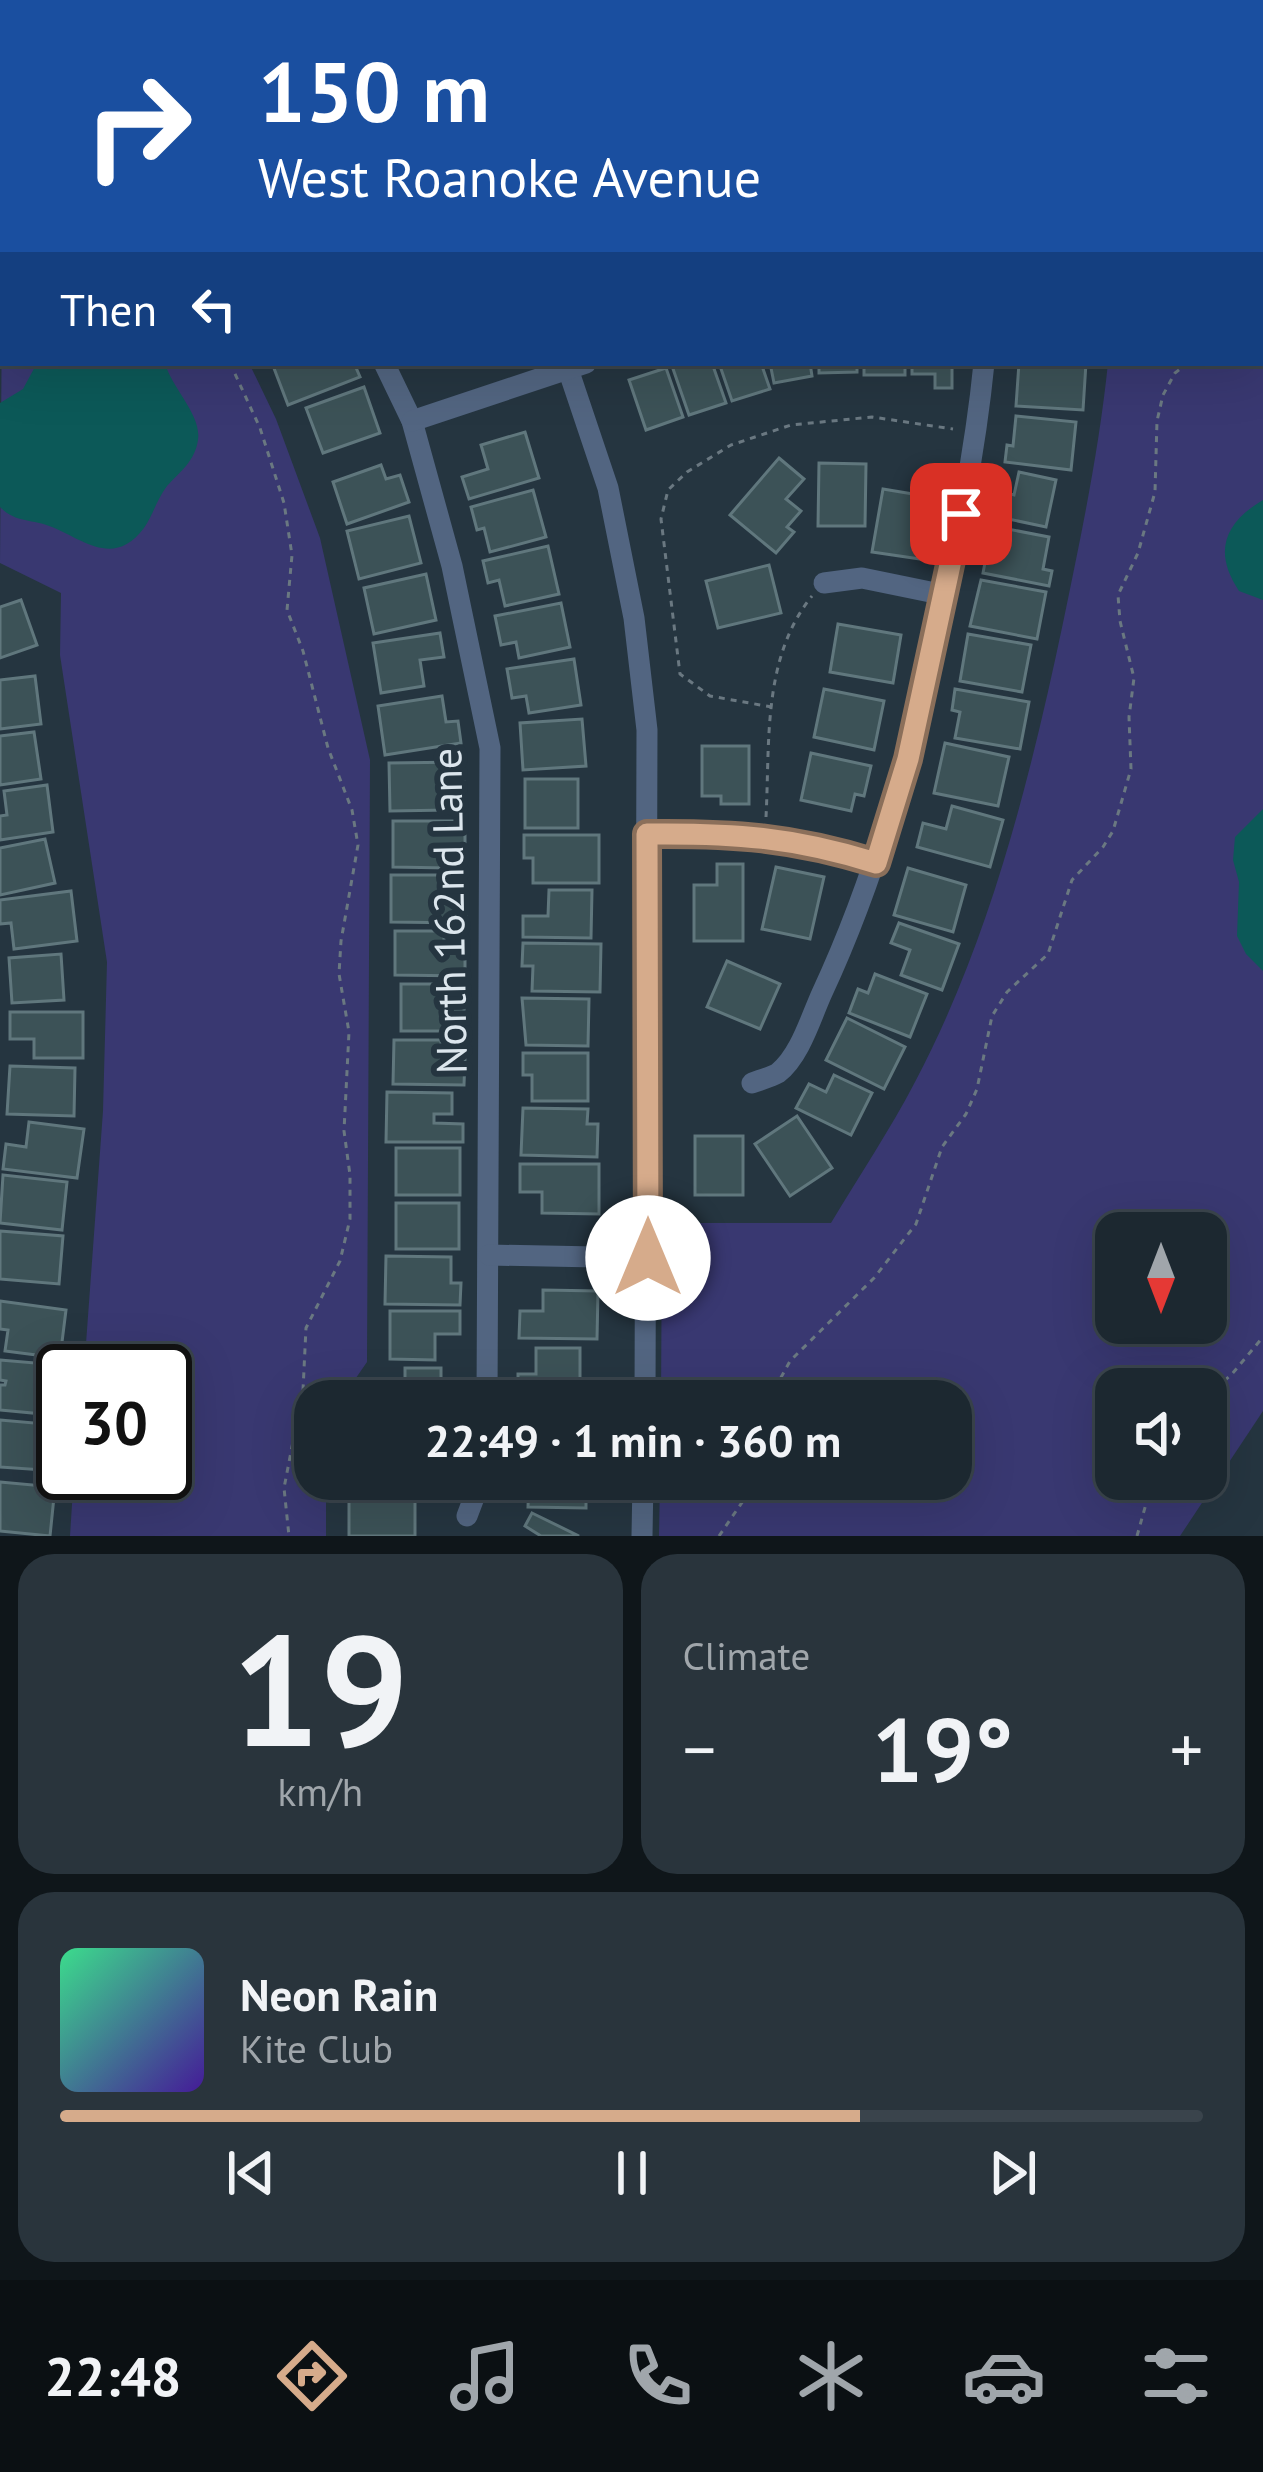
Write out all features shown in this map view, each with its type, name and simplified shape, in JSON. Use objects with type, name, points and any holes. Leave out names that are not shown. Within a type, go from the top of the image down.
[{"type":"street","name":"North 162nd Lane","points":[[385,366],[412,422],[452,566],[490,748],[487,1380]]},
{"type":"street","points":[[412,422],[571,366]]},
{"type":"street","points":[[574,366],[608,488],[634,618],[647,730],[645,1380]]},
{"type":"street","points":[[752,1083],[779,1072],[799,1044],[852,929],[876,863],[908,759],[945,595],[977,433],[984,366]]},
{"type":"street","points":[[824,583],[862,578],[945,595]]},
{"type":"street","points":[[647,834],[764,836],[817,844],[876,863]]},
{"type":"street","points":[[489,1256],[648,1258]]},
{"type":"street","points":[[466,1516],[472,1500]]},
{"type":"street","points":[[642,1536],[643,1500]]},
{"type":"path","points":[[231,366],[260,428],[284,503],[292,555],[287,610],[303,651],[328,748],[352,809],[358,845],[339,974],[349,1032],[344,1131],[350,1219],[340,1261],[306,1328],[302,1390],[284,1488],[289,1536]]},
{"type":"path","points":[[780,1380],[790,1361],[874,1278],[916,1224],[942,1147],[977,1089],[992,1016],[1007,992],[1048,954],[1072,880],[1103,848],[1112,831],[1131,770],[1129,717],[1134,678],[1118,595],[1138,553],[1155,492],[1162,395],[1184,366]]},
{"type":"path","points":[[772,707],[710,696],[680,674],[661,519],[668,490],[713,454],[791,425],[872,417],[977,433]]},
{"type":"path","points":[[764,836],[772,680],[787,638],[824,583]]},
{"type":"path","points":[[1227,1379],[1263,1337]]},
{"type":"path","points":[[718,1536],[743,1500]]},
{"type":"path","points":[[1137,1536],[1147,1500]]},
{"type":"shaded area","points":[[2,366],[250,366],[276,419],[320,538],[370,760],[367,1362],[355,1380],[294,1380],[294,1500],[326,1500],[326,1536],[70,1536],[72,1500],[192,1500],[192,1344],[86,1344],[103,1111],[107,962],[60,655],[61,593],[0,563]]},
{"type":"shaded area","points":[[35,366],[166,366],[191,411],[198,440],[194,454],[133,540],[121,547],[99,547],[12,516],[0,507],[0,403],[23,389]]},
{"type":"shaded area","points":[[1108,366],[1263,366],[1263,1411],[1227,1465],[1227,1368],[1095,1368],[1095,1500],[1204,1500],[1180,1536],[659,1536],[660,1500],[972,1500],[972,1380],[661,1380],[662,1223],[831,1223],[942,1028],[986,916],[1036,741],[1083,526]]},
{"type":"shaded area","points":[[1263,500],[1263,600],[1239,591],[1225,551],[1239,518]]},
{"type":"shaded area","points":[[1263,809],[1263,971],[1237,936],[1239,882],[1233,860],[1235,837]]},
{"type":"building","points":[[273,366],[355,366],[360,377],[288,405]]},
{"type":"building","points":[[672,366],[713,366],[726,403],[689,415]]},
{"type":"building","points":[[720,366],[762,366],[770,389],[732,401]]},
{"type":"building","points":[[771,366],[810,366],[812,376],[774,383]]},
{"type":"building","points":[[819,366],[857,366],[857,372],[819,373]]},
{"type":"building","points":[[864,366],[905,366],[905,375],[864,375]]},
{"type":"building","points":[[912,366],[952,366],[952,388],[935,388],[935,374],[912,374]]},
{"type":"building","points":[[1019,366],[1086,366],[1083,410],[1016,406]]},
{"type":"building","points":[[666,368],[683,417],[646,430],[629,380]]},
{"type":"building","points":[[364,387],[380,433],[323,453],[306,408]]},
{"type":"building","points":[[1016,416],[1076,422],[1071,470],[1005,462],[1007,445],[1013,446]]},
{"type":"building","points":[[525,432],[539,478],[469,499],[462,477],[488,469],[481,445]]},
{"type":"building","points":[[779,458],[804,479],[786,499],[801,511],[787,527],[794,532],[776,553],[730,515]]},
{"type":"building","points":[[819,463],[866,464],[865,526],[818,526]]},
{"type":"building","points":[[381,465],[386,479],[400,475],[409,502],[347,524],[333,482]]},
{"type":"building","points":[[1019,472],[1056,480],[1046,527],[994,516],[999,491],[1014,495]]},
{"type":"building","points":[[883,489],[931,497],[920,559],[872,552]]},
{"type":"building","points":[[533,490],[546,537],[490,552],[484,528],[477,530],[471,507]]},
{"type":"building","points":[[409,516],[421,563],[359,579],[347,531]]},
{"type":"building","points":[[992,526],[1049,537],[1043,569],[1052,571],[1049,586],[983,573]]},
{"type":"building","points":[[548,546],[559,594],[505,606],[499,580],[488,583],[483,561]]},
{"type":"building","points":[[769,565],[781,613],[718,628],[706,581]]},
{"type":"building","points":[[426,574],[436,620],[374,634],[364,588]]},
{"type":"building","points":[[981,580],[1046,592],[1037,639],[970,626]]},
{"type":"building","points":[[21,600],[37,645],[0,658],[0,607]]},
{"type":"building","points":[[561,603],[570,647],[519,658],[516,642],[501,645],[495,616]]},
{"type":"building","points":[[838,624],[901,635],[893,683],[830,672]]},
{"type":"building","points":[[440,633],[444,657],[420,660],[424,686],[381,693],[373,643]]},
{"type":"building","points":[[968,634],[1031,645],[1022,692],[960,681]]},
{"type":"building","points":[[574,659],[581,705],[529,713],[526,696],[512,698],[507,669]]},
{"type":"building","points":[[35,676],[41,724],[0,729],[0,680]]},
{"type":"building","points":[[824,689],[884,701],[874,750],[814,737]]},
{"type":"building","points":[[955,689],[1029,702],[1020,749],[955,738],[960,712],[952,710]]},
{"type":"building","points":[[442,696],[446,722],[458,721],[461,743],[385,755],[378,706]]},
{"type":"building","points":[[582,719],[586,766],[523,770],[520,723]]},
{"type":"building","points":[[34,732],[41,779],[0,785],[0,736]]},
{"type":"building","points":[[945,743],[1009,757],[998,806],[934,793]]},
{"type":"building","points":[[702,746],[749,746],[749,804],[721,804],[721,796],[702,796]]},
{"type":"building","points":[[811,753],[871,766],[864,796],[855,794],[851,811],[801,800]]},
{"type":"building","points":[[463,762],[464,789],[449,789],[449,810],[390,811],[389,763]]},
{"type":"building","points":[[525,779],[578,779],[578,828],[525,828]]},
{"type":"building","points":[[47,785],[53,832],[0,840],[0,816],[7,815],[4,791]]},
{"type":"building","points":[[952,806],[1003,820],[990,867],[917,847],[923,823],[946,829]]},
{"type":"building","points":[[393,821],[465,821],[465,850],[448,849],[448,868],[393,867]]},
{"type":"building","points":[[524,835],[599,835],[599,883],[533,883],[533,858],[524,858]]},
{"type":"building","points":[[45,839],[55,883],[0,895],[0,848]]},
{"type":"building","points":[[717,864],[743,864],[743,941],[694,941],[694,885],[717,885]]},
{"type":"building","points":[[776,867],[824,877],[810,939],[762,929]]},
{"type":"building","points":[[908,868],[966,885],[953,932],[894,915]]},
{"type":"building","points":[[391,875],[447,875],[447,895],[466,895],[466,923],[391,922]]},
{"type":"building","points":[[549,890],[592,890],[591,938],[523,937],[523,916],[548,916]]},
{"type":"building","points":[[71,891],[77,941],[14,949],[11,923],[0,924],[0,900]]},
{"type":"building","points":[[899,923],[959,944],[942,990],[901,975],[910,950],[891,943]]},
{"type":"building","points":[[395,931],[444,931],[444,949],[465,949],[465,976],[395,975]]},
{"type":"building","points":[[523,943],[601,944],[600,992],[532,991],[533,966],[522,966]]},
{"type":"building","points":[[61,954],[64,1000],[12,1003],[9,958]]},
{"type":"building","points":[[727,961],[780,984],[760,1029],[707,1007]]},
{"type":"building","points":[[875,974],[927,994],[910,1037],[849,1013],[858,989],[868,993]]},
{"type":"building","points":[[401,984],[464,984],[464,1012],[450,1012],[450,1031],[401,1031]]},
{"type":"building","points":[[522,998],[589,999],[588,1046],[526,1045]]},
{"type":"building","points":[[10,1012],[83,1012],[83,1058],[34,1058],[34,1039],[10,1039]]},
{"type":"building","points":[[847,1018],[905,1047],[884,1089],[826,1060]]},
{"type":"building","points":[[394,1040],[441,1040],[441,1058],[465,1058],[464,1085],[393,1084]]},
{"type":"building","points":[[523,1053],[588,1053],[588,1101],[532,1101],[532,1075],[523,1075]]},
{"type":"building","points":[[10,1066],[75,1068],[74,1116],[7,1114]]},
{"type":"building","points":[[834,1075],[872,1093],[851,1135],[796,1108],[809,1084],[826,1092]]},
{"type":"building","points":[[387,1092],[452,1093],[452,1114],[434,1114],[434,1123],[463,1124],[463,1142],[386,1142]]},
{"type":"building","points":[[523,1108],[588,1109],[587,1124],[598,1124],[597,1157],[521,1155]]},
{"type":"building","points":[[797,1116],[832,1168],[790,1196],[755,1144]]},
{"type":"building","points":[[29,1122],[84,1129],[77,1178],[3,1169],[6,1144],[26,1147]]},
{"type":"building","points":[[695,1136],[743,1136],[743,1195],[695,1195]]},
{"type":"building","points":[[396,1148],[460,1148],[460,1195],[396,1195]]},
{"type":"building","points":[[520,1164],[599,1164],[599,1214],[542,1213],[542,1192],[520,1192]]},
{"type":"building","points":[[3,1175],[67,1182],[62,1230],[0,1223]]},
{"type":"building","points":[[396,1203],[459,1203],[459,1249],[396,1249]]},
{"type":"building","points":[[0,1231],[63,1236],[59,1284],[0,1279]]},
{"type":"building","points":[[386,1256],[451,1257],[451,1283],[461,1283],[460,1305],[385,1304]]},
{"type":"building","points":[[543,1290],[598,1291],[597,1339],[519,1338],[520,1311],[543,1311]]},
{"type":"building","points":[[0,1301],[66,1310],[62,1344],[36,1344],[36,1355],[5,1351],[8,1330],[0,1329]]},
{"type":"building","points":[[390,1311],[460,1311],[460,1334],[435,1334],[435,1360],[390,1359]]},
{"type":"building","points":[[536,1348],[580,1348],[580,1380],[518,1380],[518,1374],[536,1374]]},
{"type":"building","points":[[0,1360],[36,1363],[36,1413],[0,1410],[0,1385],[6,1381],[0,1380]]},
{"type":"building","points":[[405,1368],[441,1368],[441,1380],[405,1380]]},
{"type":"building","points":[[0,1420],[36,1423],[36,1470],[0,1467]]},
{"type":"building","points":[[0,1482],[36,1485],[36,1500],[54,1500],[50,1536],[0,1531]]},
{"type":"building","points":[[349,1500],[415,1500],[415,1536],[349,1536]]},
{"type":"building","points":[[528,1500],[586,1500],[586,1508],[528,1507]]},
{"type":"building","points":[[532,1513],[579,1536],[541,1536],[525,1526]]},
{"type":"route","points":[[648,1258],[647,834],[741,833],[817,844],[876,863],[908,759],[961,514]]}]
